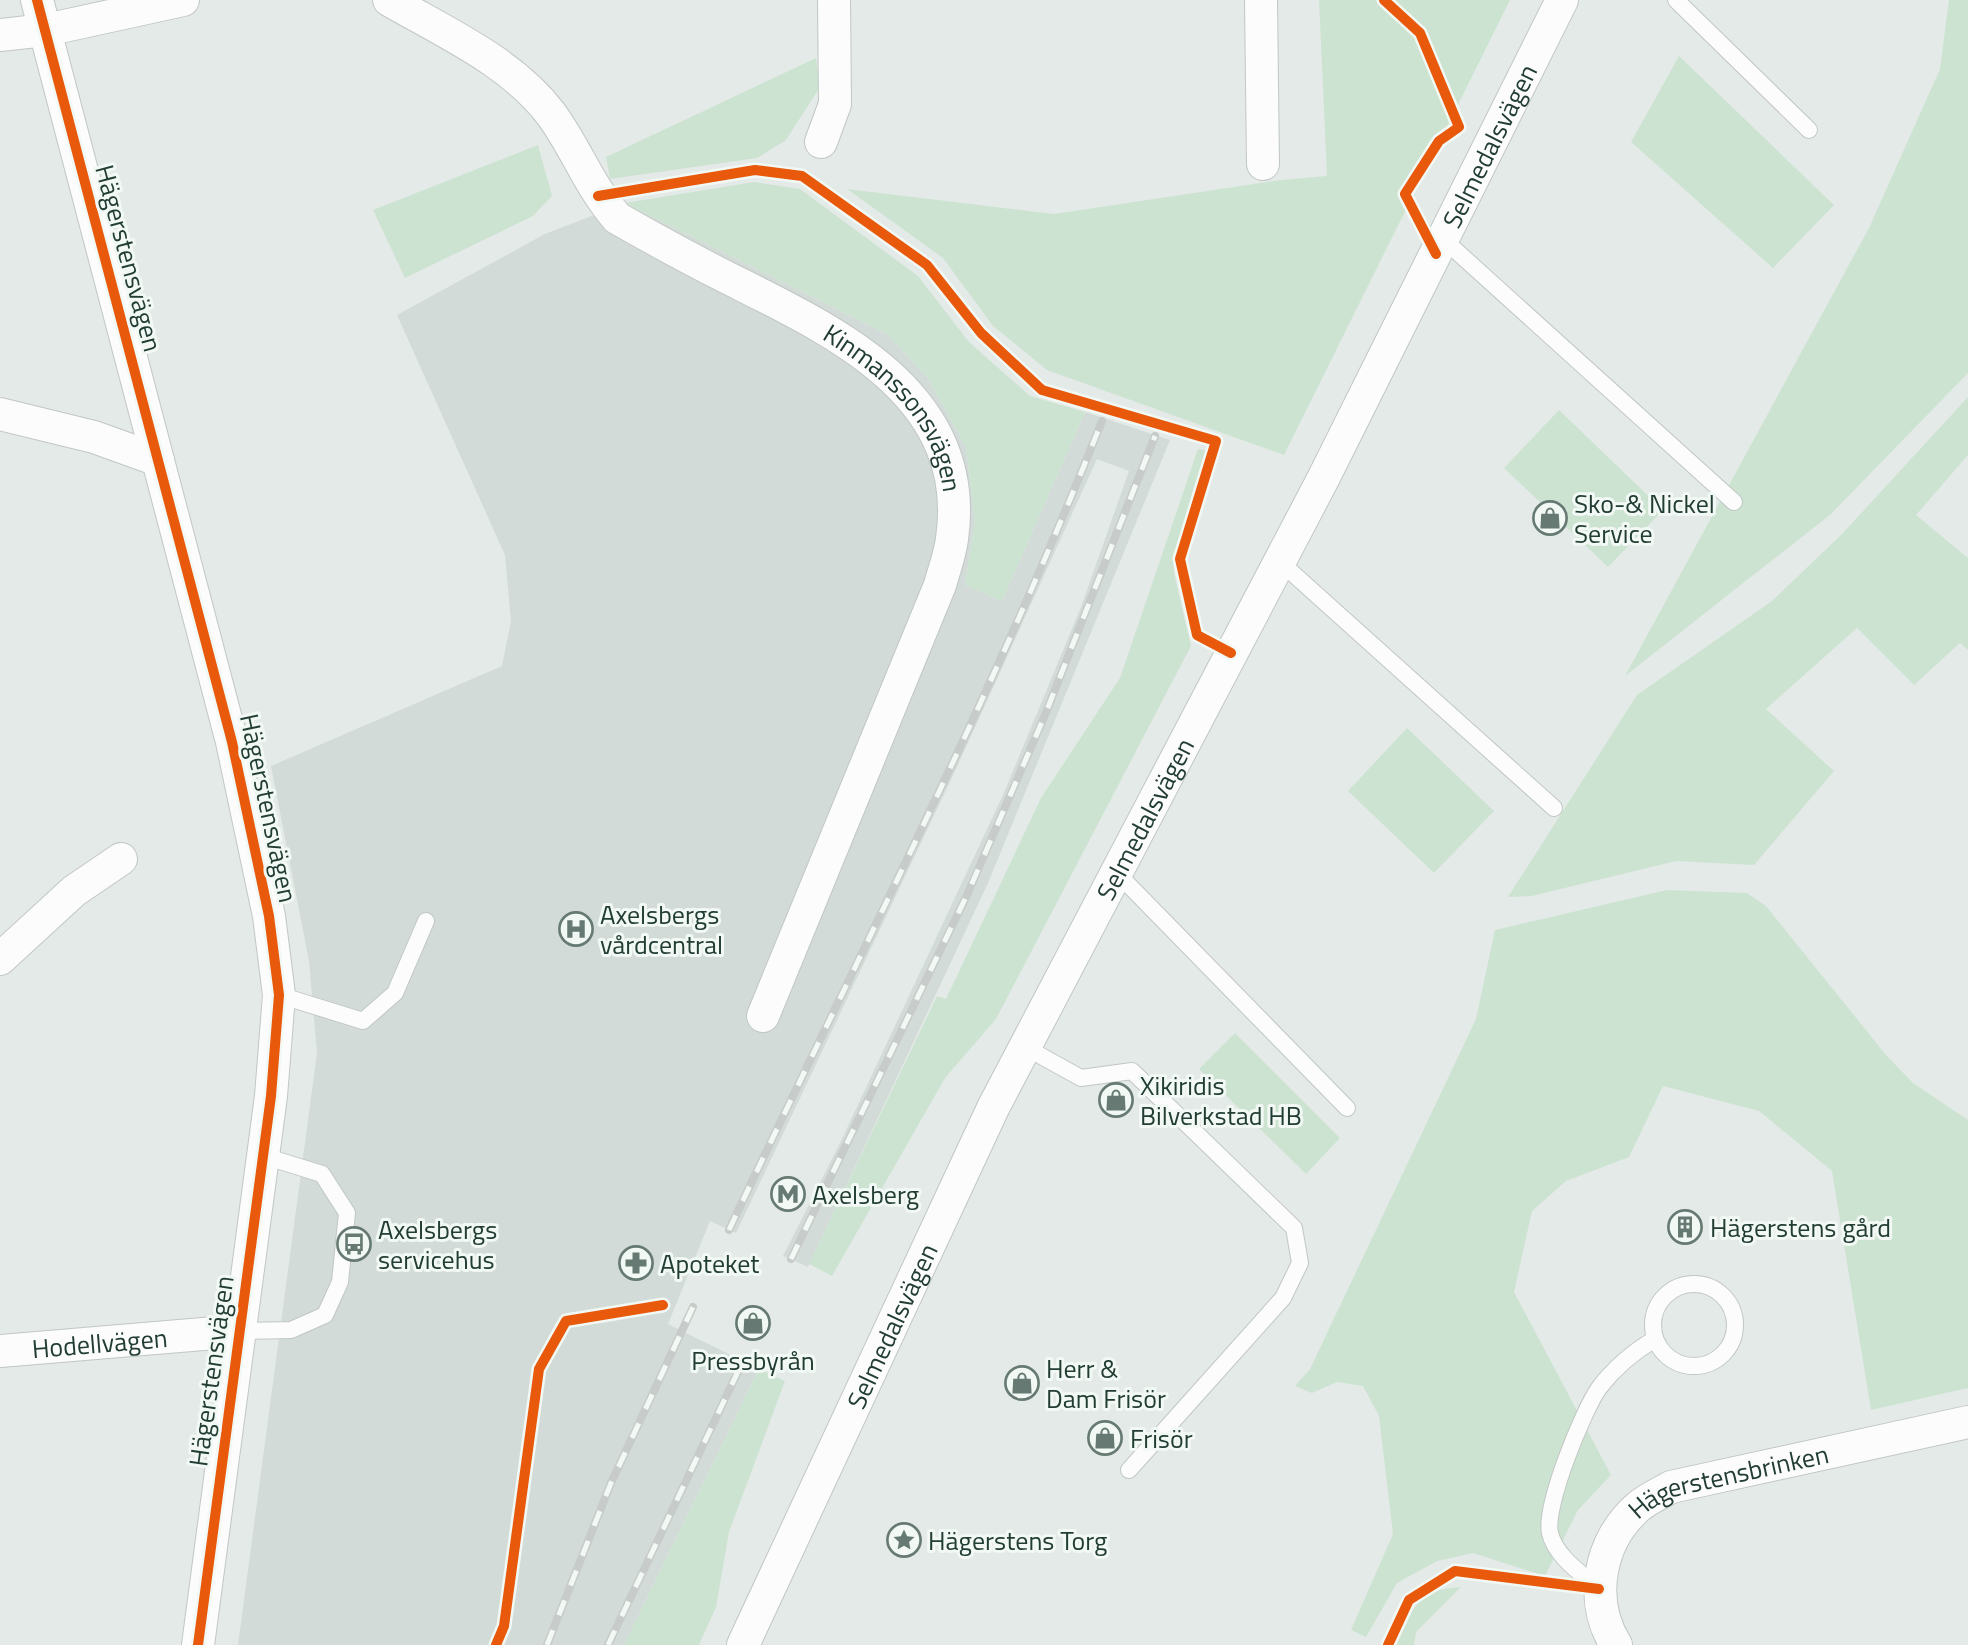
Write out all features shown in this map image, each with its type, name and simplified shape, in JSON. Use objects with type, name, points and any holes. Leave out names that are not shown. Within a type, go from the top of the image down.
[{"type":"street","name":"Hägerstensvägen","points":[[37,0],[232,742],[269,916],[279,995],[264,1156],[198,1645]]},
{"type":"street","points":[[0,35],[46,30],[183,0]]},
{"type":"street","name":"Kinmanssonsvägen","points":[[389,0],[491,61],[524,85],[550,112],[598,196],[617,218],[810,318],[863,352],[900,382],[943,451],[952,494],[952,538],[940,585],[763,1016]]},
{"type":"street","points":[[821,142],[835,104],[834,0]]},
{"type":"street","points":[[1261,0],[1263,164]]},
{"type":"street","name":"Selmedalsvägen","points":[[743,1645],[984,1127],[1279,561],[1562,0]]},
{"type":"street","points":[[0,414],[94,437],[158,460]]},
{"type":"street","points":[[0,959],[74,891],[121,859]]},
{"type":"street","name":"Hodellvägen","points":[[0,1351],[239,1331]]},
{"type":"street","name":"Hägerstensbrinken","points":[[1616,1645],[1599,1589],[1604,1559],[1617,1531],[1639,1506],[1671,1488],[1968,1422]]},
{"type":"lane","points":[[1676,0],[1810,130]]},
{"type":"lane","points":[[1443,239],[1734,502]]},
{"type":"lane","points":[[1279,561],[1554,808]]},
{"type":"lane","points":[[1116,872],[1347,1108]]},
{"type":"lane","points":[[279,995],[363,1021],[395,993],[426,921]]},
{"type":"lane","points":[[1025,1047],[1081,1078],[1132,1070],[1294,1228],[1300,1263],[1283,1298],[1129,1470]]},
{"type":"lane","points":[[239,1331],[291,1330],[325,1315],[340,1282],[347,1213],[322,1174],[264,1156]]},
{"type":"lane","points":[[1699,1284],[1709,1286],[1726,1298],[1732,1307],[1736,1327],[1734,1338],[1715,1362],[1695,1367],[1684,1366],[1666,1356],[1655,1339],[1653,1328],[1656,1308],[1662,1299],[1678,1287],[1699,1284]]},
{"type":"lane","points":[[1599,1589],[1557,1551],[1550,1534],[1550,1512],[1573,1443],[1598,1390],[1619,1364],[1655,1339]]},
{"type":"shaded area","name":"Axelsbergs vårdcentral","points":[[625,203],[887,334],[928,378],[966,447],[975,523],[965,585],[1002,601],[1085,412],[1170,440],[988,883],[808,1267],[783,1256],[841,1141],[1003,795],[1081,607],[1129,471],[1097,459],[956,769],[736,1233],[710,1221],[668,1324],[759,1369],[624,1645],[238,1645],[317,1053],[309,961],[271,766],[502,666],[511,621],[505,555],[397,315],[545,234]]},
{"type":"green space","points":[[1319,0],[1510,0],[1284,455],[1047,370],[993,326],[943,258],[847,189],[1054,214],[1281,180],[1327,176]]},
{"type":"green space","points":[[1949,0],[1968,0],[1968,373],[1831,514],[1625,676],[1869,228],[1940,69]]},
{"type":"green space","points":[[1679,56],[1834,205],[1773,268],[1631,142]]},
{"type":"green space","points":[[816,58],[820,87],[786,140],[757,158],[610,179],[606,157]]},
{"type":"green space","points":[[538,145],[552,196],[533,216],[405,278],[373,210]]},
{"type":"green space","points":[[754,182],[800,189],[918,276],[969,342],[1030,396],[1085,412],[1002,601],[965,585],[975,523],[966,447],[928,378],[887,334],[625,203]]},
{"type":"green space","points":[[1968,397],[1968,455],[1916,515],[1968,558],[1968,650],[1960,643],[1914,685],[1857,628],[1766,709],[1834,771],[1754,865],[1676,861],[1532,896],[1508,897],[1637,695],[1772,601],[1842,534]]},
{"type":"green space","points":[[1559,410],[1663,510],[1608,567],[1504,468]]},
{"type":"green space","points":[[1198,449],[1208,451],[1173,556],[1174,573],[1191,646],[996,1019],[945,1078],[832,1276],[809,1264],[937,996],[946,999],[1041,798],[1120,678]]},
{"type":"green space","points":[[1407,728],[1494,811],[1434,873],[1348,791]]},
{"type":"green space","points":[[1667,890],[1747,893],[1766,906],[1886,1055],[1913,1083],[1968,1120],[1968,1388],[1871,1410],[1832,1171],[1759,1111],[1663,1086],[1629,1157],[1566,1181],[1532,1211],[1514,1292],[1611,1475],[1578,1510],[1545,1576],[1473,1553],[1437,1561],[1397,1583],[1366,1637],[1351,1630],[1393,1534],[1379,1416],[1363,1386],[1337,1382],[1312,1393],[1295,1386],[1310,1369],[1476,1019],[1495,930]]},
{"type":"green space","points":[[1235,1033],[1340,1138],[1306,1174],[1199,1069]]},
{"type":"green space","points":[[759,1369],[785,1381],[729,1532],[716,1607],[699,1645],[624,1645]]},
{"type":"green space","points":[[1461,1587],[1416,1632],[1414,1645],[1394,1645],[1411,1612],[1425,1597],[1435,1592]]},
{"type":"railway","points":[[729,1230],[969,728],[1060,524],[1102,421]]},
{"type":"railway","points":[[791,1259],[967,895],[1045,715],[1155,436]]},
{"type":"railway","points":[[547,1645],[611,1483],[693,1307]]},
{"type":"railway","points":[[608,1645],[743,1361]]},
{"type":"cycle path","points":[[37,0],[232,742],[269,916],[279,995],[271,1096],[198,1645]]},
{"type":"cycle path","points":[[1384,0],[1420,33],[1459,127],[1439,141],[1405,194],[1436,254]]},
{"type":"cycle path","points":[[598,196],[755,170],[802,176],[927,265],[981,333],[1042,390],[1216,441],[1180,559],[1197,635],[1231,653]]},
{"type":"cycle path","points":[[496,1645],[504,1626],[539,1369],[566,1321],[663,1305]]},
{"type":"cycle path","points":[[1388,1645],[1409,1600],[1455,1571],[1599,1589]]},
{"type":"place","name":"Sko-& Nickel Service","points":[[1550,518]]},
{"type":"place","name":"Axelsbergs vårdcentral","points":[[576,929]]},
{"type":"place","name":"Xikiridis Bilverkstad HB","points":[[1116,1100]]},
{"type":"place","name":"Axelsberg","points":[[788,1194]]},
{"type":"place","name":"Hägerstens gård","points":[[1685,1227]]},
{"type":"place","name":"Axelsbergs servicehus","points":[[354,1244]]},
{"type":"place","name":"Apoteket","points":[[636,1263]]},
{"type":"place","name":"Pressbyrån","points":[[753,1323]]},
{"type":"place","name":"Herr & Dam Frisör","points":[[1022,1383]]},
{"type":"place","name":"Frisör","points":[[1105,1438]]},
{"type":"place","name":"Hägerstens Torg","points":[[904,1540]]}]
